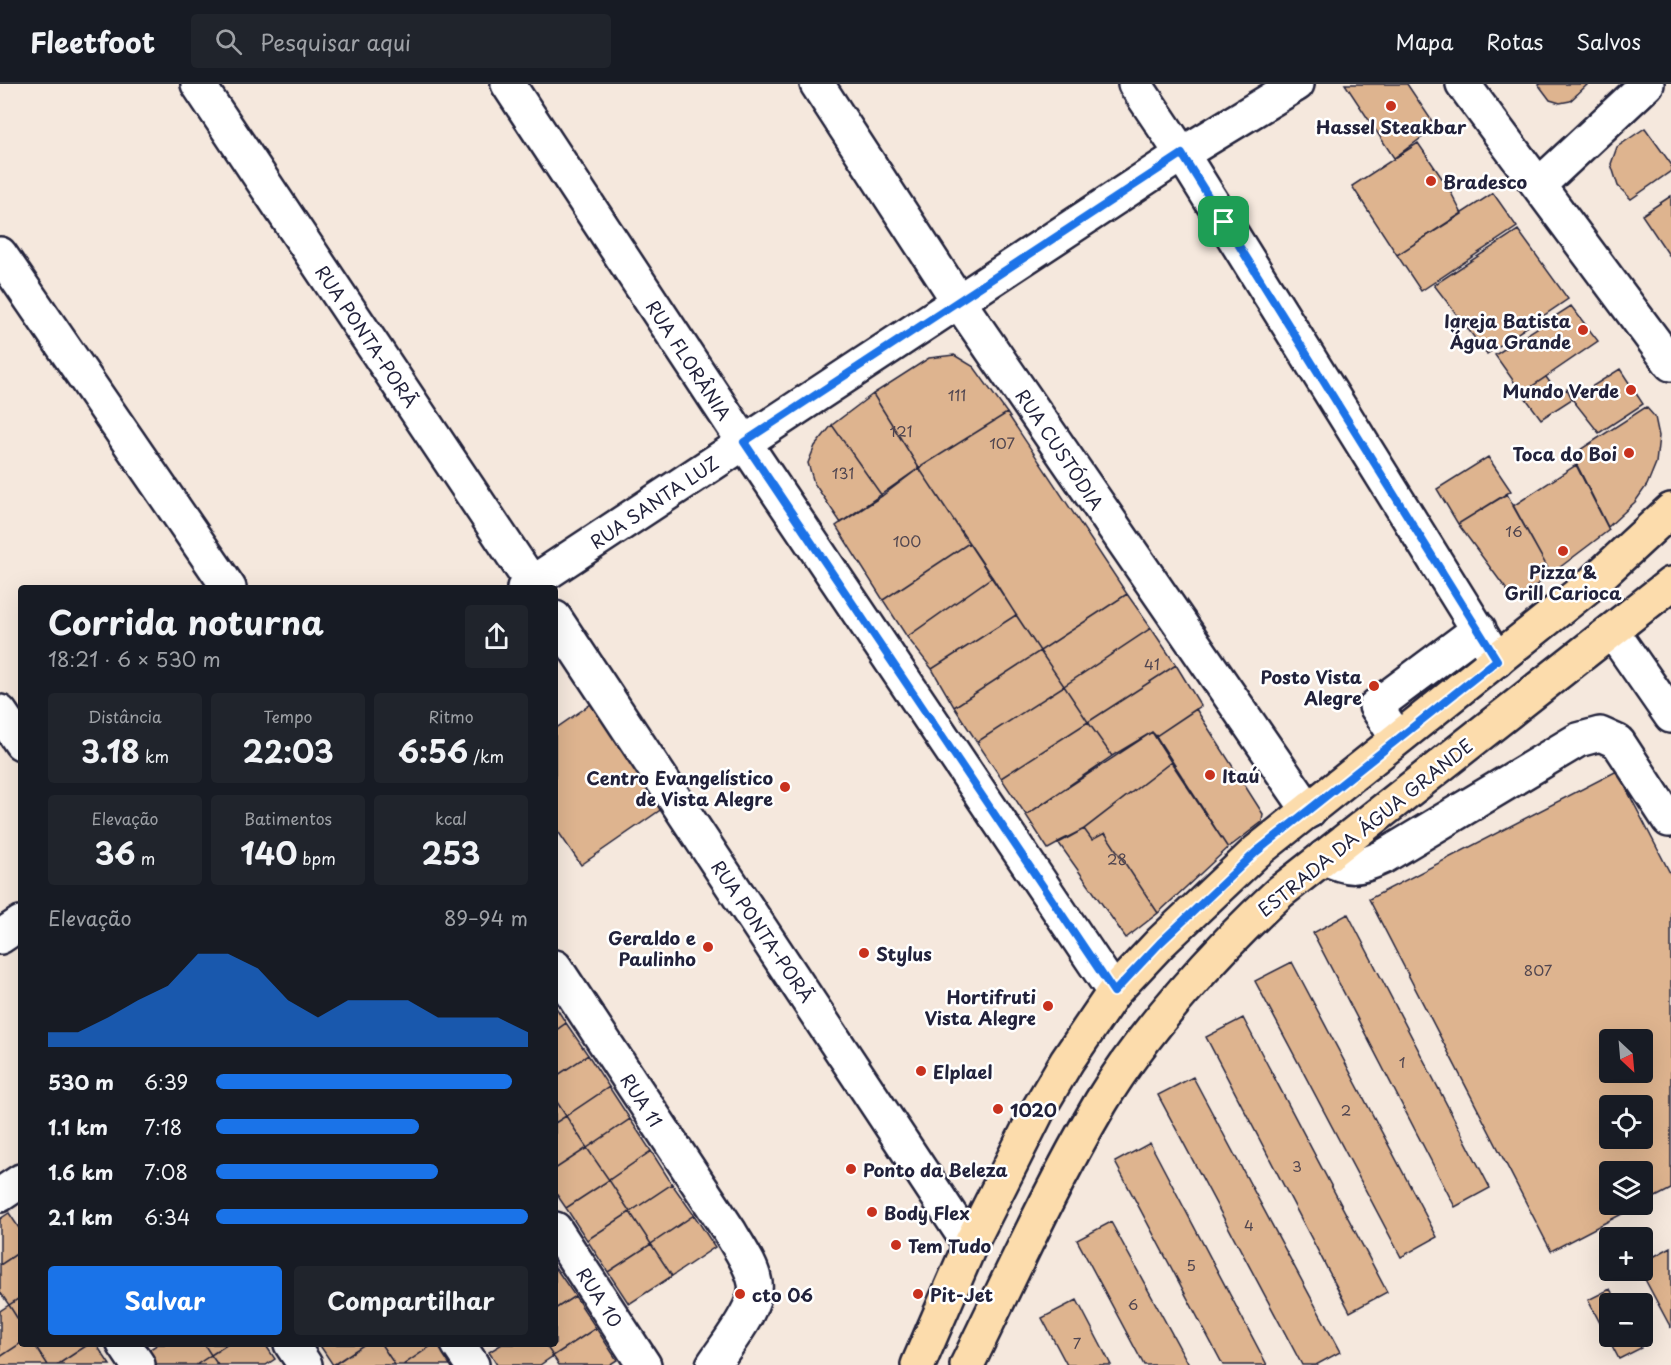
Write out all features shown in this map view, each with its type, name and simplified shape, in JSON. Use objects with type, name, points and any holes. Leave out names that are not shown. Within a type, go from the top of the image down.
[{"type":"main road","points":[[918,1365],[970,1245],[1038,1110],[1067,1061],[1114,992],[1160,943],[1256,852],[1590,585],[1671,510]]},
{"type":"main road","name":"ESTRADA DA ÁGUA GRANDE","points":[[968,1365],[1039,1217],[1101,1102],[1126,1064],[1176,1000],[1280,892],[1671,584]]},
{"type":"street","name":"RUA PONTA-PORÃ","points":[[198,84],[529,585]]},
{"type":"street","name":"RUA FLORÂNIA","points":[[508,84],[744,442],[1114,992]]},
{"type":"street","name":"RUA CUSTÓDIA","points":[[817,84],[959,302],[1309,811]]},
{"type":"street","points":[[1135,84],[1182,154],[1497,660]]},
{"type":"street","name":"RUA SANTA LUZ","points":[[531,585],[744,442],[1182,154],[1297,84]]},
{"type":"street","points":[[1463,84],[1671,363]]},
{"type":"street","points":[[1539,186],[1647,84]]},
{"type":"street","points":[[0,254],[227,585]]},
{"type":"street","name":"RUA PONTA-PORÃ","points":[[558,623],[970,1245]]},
{"type":"street","points":[[1397,738],[1376,706],[1479,629]]},
{"type":"street","points":[[1612,631],[1671,716]]},
{"type":"street","points":[[0,712],[18,739]]},
{"type":"street","points":[[1324,857],[1341,866],[1353,868],[1383,857],[1578,740],[1600,734],[1618,742],[1670,821]]},
{"type":"street","points":[[0,937],[18,925]]},
{"type":"street","name":"RUA 11","points":[[558,972],[730,1232],[756,1284],[752,1306],[713,1365]]},
{"type":"street","name":"RUA 10","points":[[558,1234],[645,1365]]},
{"type":"street","points":[[126,1347],[138,1365]]},
{"type":"street","points":[[293,1347],[305,1365]]},
{"type":"street","points":[[460,1347],[472,1365]]},
{"type":"building","name":"Hassel Steakbar","points":[[1345,84],[1407,84],[1436,127],[1394,158]]},
{"type":"building","points":[[1538,84],[1588,84],[1570,101],[1560,103],[1550,100]]},
{"type":"building","points":[[1645,128],[1671,164],[1671,171],[1631,199],[1618,186],[1611,164],[1617,147]]},
{"type":"building","points":[[1418,143],[1448,187],[1462,214],[1397,255],[1352,186]]},
{"type":"building","points":[[1493,193],[1517,227],[1421,291],[1397,255]]},
{"type":"building","points":[[1671,196],[1671,258],[1642,215]]},
{"type":"building","points":[[1518,230],[1568,299],[1487,354],[1434,285]]},
{"type":"building","points":[[1571,306],[1598,341],[1522,393],[1495,355]]},
{"type":"building","points":[[954,355],[974,367],[1007,413],[919,468],[873,394],[929,358]]},
{"type":"building","points":[[1620,369],[1643,404],[1599,433],[1572,399]]},
{"type":"building","points":[[1546,377],[1559,395],[1567,389],[1572,399],[1541,419],[1522,393]]},
{"type":"building","points":[[873,394],[919,468],[882,496],[832,425]]},
{"type":"building","points":[[1646,407],[1655,417],[1659,436],[1656,463],[1647,485],[1635,502],[1608,527],[1572,455]]},
{"type":"building","points":[[1007,413],[1127,594],[1040,651],[919,468]]},
{"type":"building","points":[[832,425],[882,496],[841,523],[814,483],[808,463],[815,446]]},
{"type":"building","points":[[1488,457],[1511,491],[1458,524],[1437,489]]},
{"type":"building","points":[[1576,465],[1609,530],[1551,574],[1513,506]]},
{"type":"building","points":[[919,468],[969,543],[883,600],[836,526]]},
{"type":"building","points":[[1507,494],[1551,574],[1523,595],[1509,593],[1458,524]]},
{"type":"building","points":[[969,543],[992,577],[907,637],[883,600]]},
{"type":"building","points":[[992,577],[1016,615],[932,669],[907,637]]},
{"type":"building","points":[[1127,594],[1151,628],[1064,686],[1040,651]]},
{"type":"building","points":[[1016,615],[1040,651],[954,707],[932,669]]},
{"type":"building","points":[[1151,628],[1176,665],[1088,722],[1064,686]]},
{"type":"building","points":[[1040,651],[1064,686],[977,742],[954,707]]},
{"type":"building","points":[[1176,665],[1201,706],[1156,736],[1152,732],[1112,756],[1088,722]]},
{"type":"building","points":[[1064,686],[1088,722],[1001,778],[977,742]]},
{"type":"building","points":[[594,702],[666,806],[581,865],[558,831],[558,727]]},
{"type":"building","name":"Itaú","points":[[1196,709],[1263,814],[1262,822],[1228,848],[1156,736]]},
{"type":"building","points":[[1088,722],[1112,756],[1026,815],[1001,778]]},
{"type":"building","points":[[1152,732],[1171,762],[1084,829],[1048,849],[1026,815]]},
{"type":"building","points":[[1171,762],[1228,848],[1158,913],[1105,833],[1092,840],[1084,829]]},
{"type":"building","points":[[1617,771],[1671,875],[1671,1189],[1653,1198],[1653,1161],[1599,1161],[1599,1215],[1620,1215],[1551,1251],[1369,899]]},
{"type":"building","points":[[1084,829],[1092,840],[1105,833],[1158,913],[1126,938],[1058,842]]},
{"type":"building","points":[[1348,914],[1490,1188],[1455,1207],[1313,933]]},
{"type":"building","points":[[1292,962],[1437,1237],[1401,1257],[1255,981]]},
{"type":"building","points":[[558,1011],[566,1023],[558,1029]]},
{"type":"building","points":[[1243,1018],[1387,1292],[1350,1312],[1206,1037]]},
{"type":"building","points":[[566,1023],[588,1055],[558,1075],[558,1029]]},
{"type":"building","points":[[588,1055],[609,1087],[566,1116],[558,1104],[558,1075]]},
{"type":"building","points":[[1193,1077],[1340,1352],[1316,1365],[1302,1365],[1158,1095]]},
{"type":"building","points":[[609,1087],[630,1119],[587,1148],[566,1116]]},
{"type":"building","points":[[558,1104],[566,1116],[558,1121]]},
{"type":"building","points":[[566,1116],[587,1148],[558,1167],[558,1121]]},
{"type":"building","points":[[630,1119],[651,1151],[609,1180],[587,1148]]},
{"type":"building","points":[[1150,1143],[1267,1365],[1223,1365],[1115,1162]]},
{"type":"building","points":[[587,1148],[609,1180],[566,1208],[558,1196],[558,1167]]},
{"type":"building","points":[[651,1151],[672,1184],[630,1212],[609,1180]]},
{"type":"building","points":[[609,1180],[630,1212],[587,1240],[566,1208]]},
{"type":"building","points":[[672,1184],[694,1215],[651,1244],[630,1212]]},
{"type":"building","points":[[630,1212],[651,1244],[608,1272],[587,1240]]},
{"type":"building","points":[[9,1213],[18,1226],[18,1253],[0,1265],[0,1219]]},
{"type":"building","points":[[694,1215],[715,1247],[672,1276],[651,1244]]},
{"type":"building","points":[[1111,1222],[1189,1365],[1144,1365],[1077,1240]]},
{"type":"building","points":[[651,1244],[672,1276],[629,1304],[608,1272]]},
{"type":"building","points":[[1671,1247],[1671,1328],[1646,1281],[1653,1281],[1653,1257]]},
{"type":"building","points":[[18,1253],[18,1299],[9,1305],[0,1292],[0,1265]]},
{"type":"building","points":[[558,1271],[575,1296],[558,1307]]},
{"type":"building","points":[[1599,1294],[1599,1321],[1588,1300]]},
{"type":"building","points":[[575,1296],[596,1328],[553,1356],[547,1347],[558,1347],[558,1307]]},
{"type":"building","points":[[18,1299],[18,1319],[9,1305]]},
{"type":"building","points":[[1077,1300],[1111,1365],[1067,1365],[1042,1318]]},
{"type":"building","points":[[9,1305],[18,1319],[18,1345],[0,1357],[0,1311]]},
{"type":"building","points":[[596,1328],[617,1360],[609,1365],[559,1365],[553,1356]]},
{"type":"building","points":[[18,1345],[18,1347],[36,1347],[48,1365],[0,1365],[0,1357]]},
{"type":"building","points":[[36,1347],[84,1347],[57,1365],[48,1365]]},
{"type":"building","points":[[84,1347],[98,1347],[110,1365],[57,1365]]},
{"type":"building","points":[[153,1347],[206,1347],[211,1355],[196,1365],[156,1365],[147,1351]]},
{"type":"building","points":[[206,1347],[223,1347],[211,1355]]},
{"type":"building","points":[[223,1347],[267,1347],[275,1359],[266,1365],[218,1365],[211,1355]]},
{"type":"building","points":[[321,1347],[360,1347],[333,1365]]},
{"type":"building","points":[[361,1347],[383,1347],[395,1365],[334,1365]]},
{"type":"building","points":[[383,1347],[430,1347],[403,1365],[395,1365]]},
{"type":"building","points":[[430,1347],[445,1347],[456,1365],[403,1365]]},
{"type":"building","points":[[497,1347],[547,1347],[553,1356],[540,1365],[497,1365],[489,1352]]},
{"type":"building","points":[[1613,1347],[1640,1347],[1641,1348],[1619,1359]]},
{"type":"building","points":[[211,1355],[218,1365],[196,1365]]},
{"type":"place","name":"Hassel Steakbar","points":[[1391,106]]},
{"type":"place","name":"Bradesco","points":[[1431,181]]},
{"type":"place","name":"Igreja Batista Água Grande","points":[[1583,330]]},
{"type":"place","name":"Mundo Verde","points":[[1631,390]]},
{"type":"place","name":"Toca do Boi","points":[[1629,453]]},
{"type":"place","name":"Pizza & Grill Carioca","points":[[1563,551]]},
{"type":"place","name":"Posto Vista Alegre","points":[[1374,686]]},
{"type":"place","name":"Itaú","points":[[1210,775]]},
{"type":"place","name":"Centro Evangelístico de Vista Alegre","points":[[785,787]]},
{"type":"place","name":"Geraldo e Paulinho","points":[[708,947]]},
{"type":"place","name":"Stylus","points":[[864,953]]},
{"type":"place","name":"Hortifruti Vista Alegre","points":[[1048,1006]]},
{"type":"place","name":"Elplael","points":[[921,1071]]},
{"type":"place","name":"1020","points":[[998,1109]]},
{"type":"place","name":"Ponto da Beleza","points":[[851,1169]]},
{"type":"place","name":"Body Flex","points":[[872,1212]]},
{"type":"place","name":"Tem Tudo","points":[[896,1245]]},
{"type":"place","name":"cto 06","points":[[740,1294]]},
{"type":"place","name":"Pit-Jet","points":[[918,1294]]},
{"type":"route","points":[[1182,154],[1224,222],[1497,660],[1256,852],[1160,943],[1114,992],[744,442],[1182,154]]}]
